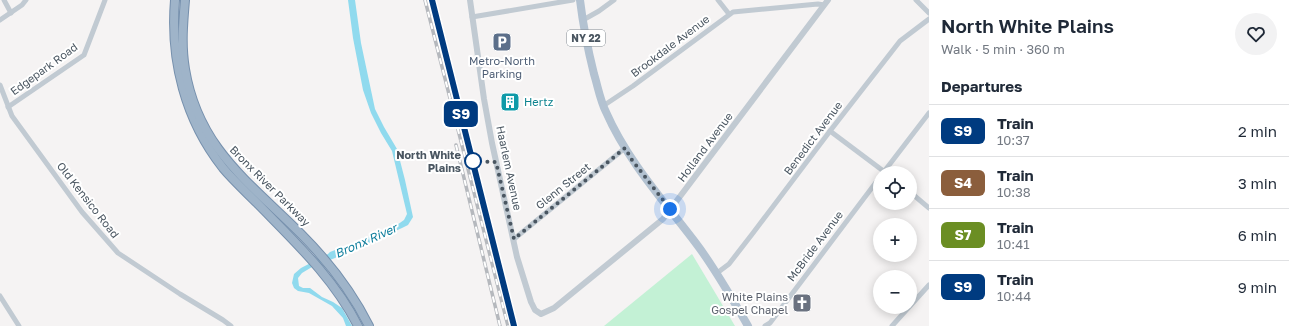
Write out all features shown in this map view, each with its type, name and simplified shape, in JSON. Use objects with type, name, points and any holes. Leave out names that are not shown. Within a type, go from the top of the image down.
[{"type":"highway","name":"Bronx River Parkway","points":[[175,0],[174,39],[178,71],[187,103],[200,133],[224,169],[308,254],[340,296],[358,326]]},
{"type":"highway","name":"Bronx River Parkway","points":[[185,0],[182,39],[185,71],[194,102],[207,131],[219,151],[232,166],[331,266],[370,326]]},
{"type":"main road","name":"NY 22","points":[[580,0],[590,59],[603,106],[614,130],[632,160],[717,273],[748,326]]},
{"type":"street","points":[[4,0],[11,13]]},
{"type":"street","points":[[0,20],[26,0]]},
{"type":"street","name":"Edgepark Road","points":[[8,107],[84,55],[105,0]]},
{"type":"street","name":"Haarlem Avenue","points":[[470,0],[492,143],[530,302],[538,313]]},
{"type":"street","points":[[472,17],[573,0]]},
{"type":"street","points":[[583,20],[614,0]]},
{"type":"street","points":[[718,0],[729,14]]},
{"type":"street","points":[[916,0],[929,13]]},
{"type":"street","name":"Brookdale Avenue","points":[[603,106],[633,86],[729,14],[738,11],[818,4],[824,2]]},
{"type":"street","name":"Holland Avenue","points":[[538,313],[541,314],[554,308],[663,219],[824,2]]},
{"type":"street","name":"Benedict Avenue","points":[[717,273],[729,264],[900,41],[929,19]]},
{"type":"street","name":"Old Kensico Road","points":[[0,85],[12,116],[82,212],[118,253],[231,326]]},
{"type":"street","points":[[890,166],[927,120],[929,113]]},
{"type":"street","points":[[830,131],[875,166]]},
{"type":"street","name":"Glenn Street","points":[[514,239],[625,148]]},
{"type":"street","name":"McBride Avenue","points":[[765,326],[770,323],[873,186]]},
{"type":"street","points":[[917,198],[929,208]]},
{"type":"street","points":[[917,299],[929,286]]},
{"type":"street","points":[[0,296],[19,326]]},
{"type":"street","points":[[892,326],[903,314]]},
{"type":"green space","points":[[692,254],[735,326],[604,326]]},
{"type":"water","name":"Bronx River","points":[[348,0],[355,0],[361,43],[375,109],[397,149],[413,217],[408,225],[312,267],[302,273],[298,278],[299,286],[303,288],[310,288],[322,297],[342,308],[352,326],[346,326],[343,318],[332,306],[309,293],[298,291],[294,288],[292,283],[294,274],[301,268],[330,252],[394,227],[404,220],[407,214],[392,151],[371,113],[363,90],[353,38]]},
{"type":"railway","points":[[425,0],[508,326]]},
{"type":"railway","points":[[432,0],[514,326]]},
{"type":"railway","points":[[456,145],[500,326]]},
{"type":"train","name":"S9","points":[[432,0],[514,326]]},
{"type":"place","name":"Metro-North Parking","points":[[502,42]]},
{"type":"place","name":"Hertz","points":[[510,102]]},
{"type":"place","name":"North White Plains","points":[[473,161]]},
{"type":"place","name":"White Plains Gospel Chapel","points":[[802,303]]},
{"type":"route","points":[[473,161],[496,162],[514,239],[625,148],[632,160],[670,209]]}]
